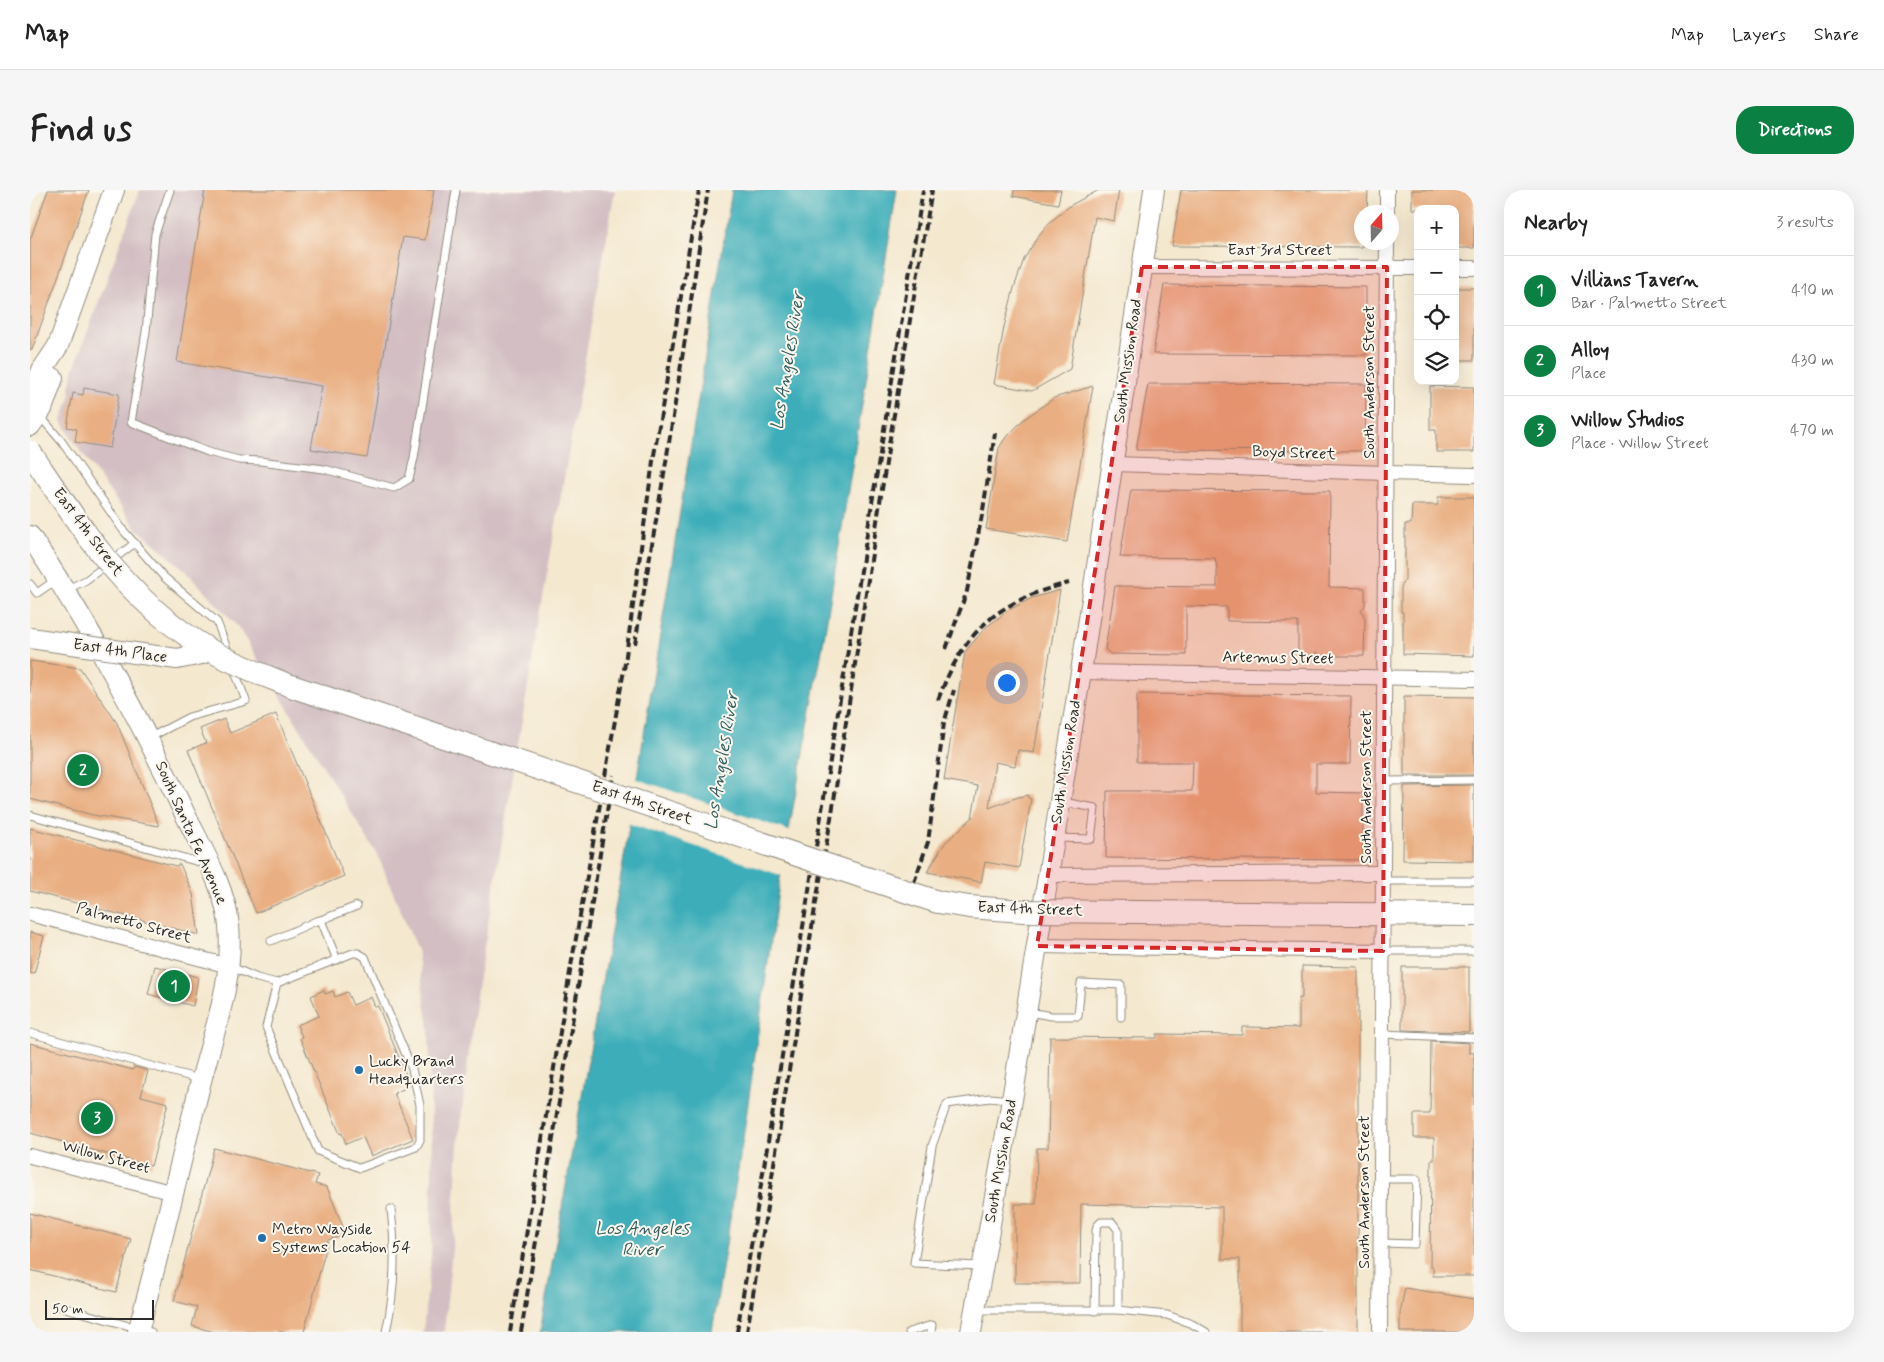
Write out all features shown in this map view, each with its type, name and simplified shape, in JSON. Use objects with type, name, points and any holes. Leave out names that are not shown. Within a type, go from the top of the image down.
[{"type":"main road","name":"East 4th Street","points":[[30,452],[90,541],[110,566],[155,610],[208,648],[239,665],[288,684],[938,902],[970,907],[1023,911],[1474,914]]},
{"type":"street","points":[[33,414],[42,370],[58,346],[114,190]]},
{"type":"street","name":"South Mission Road","points":[[971,1332],[1012,1100],[1081,672],[1154,190]]},
{"type":"street","points":[[1387,190],[1387,205]]},
{"type":"street","name":"South Anderson Street","points":[[1380,1332],[1387,250]]},
{"type":"street","name":"East 3rd Street","points":[[1142,267],[1414,268]]},
{"type":"street","points":[[1459,268],[1474,268]]},
{"type":"street","name":"Boyd Street","points":[[1114,464],[1474,475]]},
{"type":"street","name":"South Santa Fe Avenue","points":[[30,536],[62,584],[148,738],[209,864],[225,906],[229,924],[229,966],[224,1000],[174,1193],[143,1331]]},
{"type":"street","name":"East 4th Place","points":[[30,638],[177,659],[197,656],[208,648]]},
{"type":"street","name":"Artemus Street","points":[[1081,672],[1474,679]]},
{"type":"street","points":[[1048,875],[1384,877]]},
{"type":"street","name":"Palmetto Street","points":[[30,914],[229,966]]},
{"type":"street","points":[[1037,946],[1383,951]]},
{"type":"street","name":"Willow Street","points":[[30,1156],[174,1193]]},
{"type":"lane","points":[[170,190],[155,234],[146,332],[131,422],[208,452],[239,460],[324,469],[394,488],[409,479],[414,458],[456,190]]},
{"type":"lane","points":[[33,414],[62,442],[123,530],[164,576],[217,622],[246,701],[189,717],[148,738]]},
{"type":"lane","points":[[30,584],[37,593],[62,584],[86,580],[135,543]]},
{"type":"lane","points":[[1384,781],[1474,780]]},
{"type":"lane","points":[[1054,837],[1091,839],[1095,808],[1060,801]]},
{"type":"lane","points":[[30,815],[209,864]]},
{"type":"lane","points":[[1384,877],[1474,881]]},
{"type":"lane","points":[[271,941],[316,920],[321,920],[357,906]]},
{"type":"lane","points":[[321,920],[337,960]]},
{"type":"lane","points":[[1383,951],[1474,951]]},
{"type":"lane","points":[[229,966],[257,978],[277,983],[358,953],[365,957],[412,1069],[420,1105],[420,1140],[416,1147],[360,1168],[318,1152],[266,1027],[277,983]]},
{"type":"lane","points":[[1026,1012],[1051,1016],[1078,1016],[1081,983],[1121,985],[1121,1017]]},
{"type":"lane","points":[[30,1034],[202,1079]]},
{"type":"lane","points":[[1383,1034],[1474,1038]]},
{"type":"lane","points":[[983,1266],[914,1263],[932,1146],[947,1104],[990,1098],[1012,1100]]},
{"type":"lane","points":[[1381,1243],[1414,1244],[1417,1179],[1382,1179]]},
{"type":"lane","points":[[386,1332],[391,1311],[395,1238],[391,1209]]},
{"type":"lane","points":[[1095,1311],[1096,1231],[1097,1226],[1101,1222],[1112,1222],[1118,1230],[1118,1310]]},
{"type":"lane","points":[[58,1306],[143,1331]]},
{"type":"lane","points":[[975,1310],[1118,1310],[1167,1315],[1192,1324],[1206,1332]]},
{"type":"lane","points":[[909,1332],[932,1325],[931,1332]]},
{"type":"highlighted area","points":[[1142,267],[1387,267],[1383,951],[1037,946]]},
{"type":"shaded area","points":[[140,190],[615,190],[540,614],[476,995],[458,1144],[452,1249],[444,1332],[423,1332],[431,1255],[432,1159],[429,1028],[417,950],[378,856],[238,627],[185,570],[136,528],[75,443],[62,421],[71,394],[70,388],[73,371]]},
{"type":"water","name":"Los Angeles River","points":[[732,190],[897,190],[822,650],[779,884],[744,1132],[712,1332],[540,1332],[624,858]]},
{"type":"pier","points":[[634,778],[792,832],[783,876],[627,823]]},
{"type":"building","points":[[48,190],[89,190],[32,350],[30,350],[30,240]]},
{"type":"building","points":[[205,190],[434,190],[425,240],[403,237],[367,458],[311,449],[322,386],[177,362]]},
{"type":"building","points":[[1014,190],[1061,190],[1058,204],[1013,196]]},
{"type":"building","points":[[1099,190],[1119,190],[1114,221],[1095,217],[1070,369],[1032,391],[994,384],[1004,327],[1024,259],[1049,223],[1071,205]]},
{"type":"building","points":[[1181,190],[1368,190],[1367,205],[1354,205],[1354,247],[1172,246]]},
{"type":"building","points":[[1412,190],[1474,190],[1474,248],[1459,248],[1459,205],[1414,205],[1414,209],[1412,209]]},
{"type":"building","points":[[1164,285],[1366,287],[1366,355],[1153,354]]},
{"type":"building","points":[[1459,288],[1474,288],[1474,360],[1459,360]]},
{"type":"building","points":[[1148,384],[1366,384],[1365,451],[1136,450]]},
{"type":"building","points":[[1093,386],[1067,542],[986,529],[999,448],[1004,440],[1023,420],[1054,398]]},
{"type":"building","points":[[1430,386],[1474,387],[1474,452],[1436,452],[1436,430],[1430,430]]},
{"type":"building","points":[[84,388],[119,394],[110,448],[75,442],[77,429],[67,427],[73,393],[83,395]]},
{"type":"building","points":[[1131,490],[1330,491],[1329,587],[1365,588],[1365,606],[1361,610],[1365,618],[1364,656],[1322,656],[1317,652],[1309,656],[1298,656],[1298,622],[1227,621],[1227,607],[1186,606],[1186,655],[1110,654],[1105,649],[1115,586],[1217,587],[1215,558],[1120,557]]},
{"type":"building","points":[[1438,497],[1474,497],[1474,656],[1403,654],[1401,588],[1403,581],[1405,581],[1405,524],[1411,524],[1412,505],[1438,505]]},
{"type":"building","points":[[1060,590],[1034,753],[1018,750],[1015,766],[995,762],[989,808],[1018,797],[1028,795],[1028,798],[1031,799],[1019,868],[985,862],[981,882],[927,872],[945,843],[972,818],[978,786],[944,780],[965,652],[985,628],[1009,610],[1032,598]]},
{"type":"building","points":[[30,661],[80,668],[117,723],[159,826],[93,815],[30,799]]},
{"type":"building","points":[[1137,694],[1351,696],[1350,764],[1316,764],[1316,792],[1363,793],[1363,860],[1106,858],[1107,791],[1192,791],[1193,762],[1137,762]]},
{"type":"building","points":[[1404,696],[1474,697],[1474,775],[1404,775]]},
{"type":"building","points":[[276,714],[344,876],[256,913],[188,750],[206,743],[200,729],[224,719],[230,733]]},
{"type":"building","points":[[1474,785],[1474,861],[1403,860],[1404,786]]},
{"type":"building","points":[[30,828],[176,866],[180,864],[193,894],[199,935],[30,891]]},
{"type":"building","points":[[30,932],[44,936],[34,974],[30,973]]},
{"type":"building","points":[[155,966],[198,977],[193,1006],[148,994]]},
{"type":"building","points":[[1302,966],[1358,967],[1358,1332],[1240,1332],[1240,1259],[1222,1259],[1222,1207],[1081,1204],[1080,1283],[1015,1283],[1015,1204],[1036,1204],[1037,1148],[1048,1148],[1050,1037],[1157,1038],[1157,1034],[1242,1035],[1242,1027],[1299,1028],[1299,998],[1302,998]]},
{"type":"building","points":[[1402,967],[1469,967],[1469,1032],[1402,1030]]},
{"type":"building","name":"Lucky Brand Headquarters","points":[[324,990],[325,994],[333,991],[335,997],[347,992],[353,1005],[371,997],[375,1007],[378,1006],[406,1075],[404,1076],[408,1087],[394,1093],[413,1139],[371,1156],[363,1137],[346,1144],[342,1133],[340,1134],[300,1038],[302,1037],[297,1025],[319,1016],[311,996]]},
{"type":"building","points":[[1431,1041],[1469,1043],[1469,1053],[1474,1053],[1474,1276],[1433,1276],[1433,1267],[1430,1267],[1431,1160],[1434,1160],[1434,1138],[1414,1138],[1414,1114],[1430,1114]]},
{"type":"building","points":[[30,1043],[133,1070],[134,1067],[148,1071],[141,1096],[168,1103],[151,1166],[30,1133]]},
{"type":"building","name":"Metro Wayside Systems Location 54","points":[[214,1148],[318,1175],[315,1184],[327,1187],[346,1234],[328,1240],[304,1332],[214,1332],[192,1326],[197,1307],[174,1301]]},
{"type":"building","points":[[30,1213],[131,1239],[116,1292],[30,1270]]},
{"type":"building","points":[[1405,1288],[1474,1299],[1474,1332],[1400,1332],[1400,1313]]},
{"type":"railway","points":[[510,1332],[571,966],[624,670],[653,461],[699,190]]},
{"type":"railway","points":[[635,644],[666,462],[708,190]]},
{"type":"railway","points":[[737,1332],[923,190]]},
{"type":"railway","points":[[747,1332],[832,813],[888,450],[932,190]]},
{"type":"railway","points":[[946,649],[967,591],[983,510],[995,433]]},
{"type":"railway","points":[[938,700],[959,655],[986,622],[1022,599],[1069,583]]},
{"type":"railway","points":[[910,894],[928,842],[944,723],[954,690]]},
{"type":"railway","points":[[521,1332],[613,775]]},
{"type":"place","name":"Alloy","points":[[83,770]]},
{"type":"place","name":"Villians Tavern","points":[[174,986]]},
{"type":"place","name":"Lucky Brand Headquarters","points":[[359,1070]]},
{"type":"place","name":"Willow Studios","points":[[97,1118]]},
{"type":"place","name":"Metro Wayside Systems Location 54","points":[[262,1238]]}]
